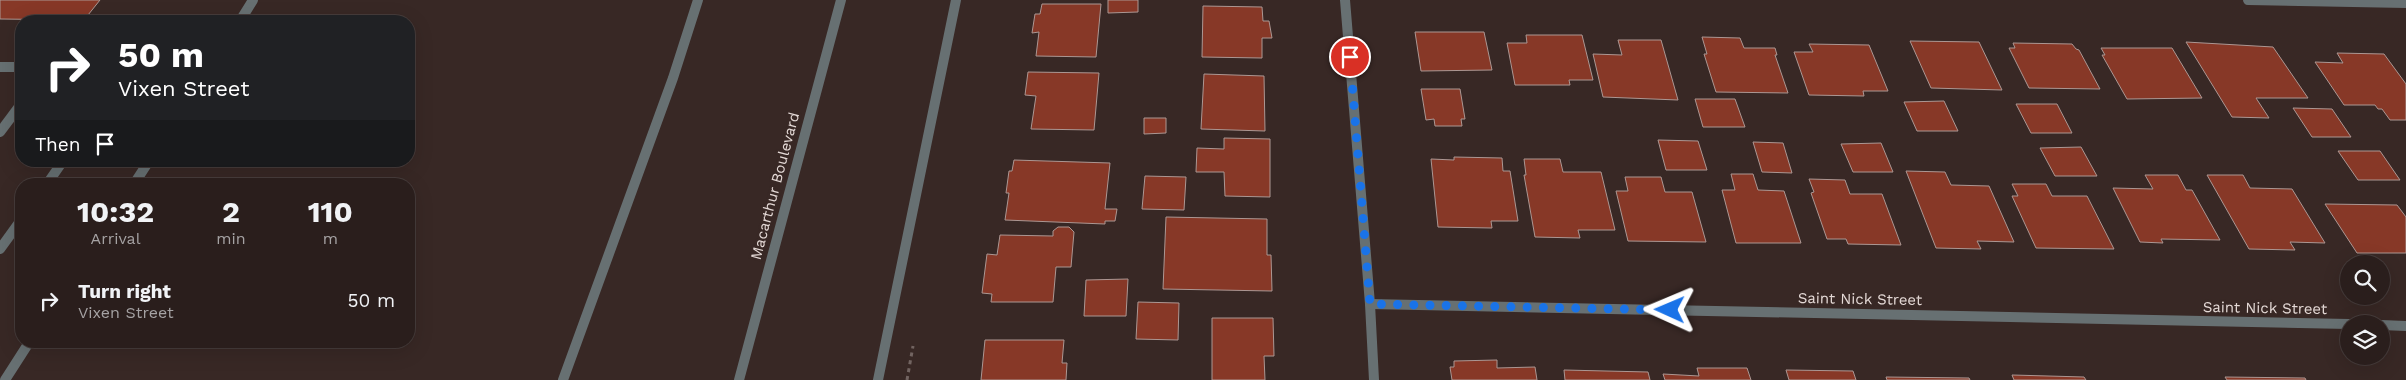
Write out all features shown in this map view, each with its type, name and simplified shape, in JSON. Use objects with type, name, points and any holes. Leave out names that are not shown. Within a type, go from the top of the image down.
[{"type":"street","points":[[244,15],[253,0]]},
{"type":"street","points":[[563,380],[673,78],[698,0]]},
{"type":"street","name":"Macarthur Boulevard","points":[[739,380],[841,0]]},
{"type":"street","points":[[878,380],[956,0]]},
{"type":"street","points":[[1345,0],[1370,304],[1374,380]]},
{"type":"street","points":[[2248,0],[2406,3]]},
{"type":"street","points":[[0,67],[15,67]]},
{"type":"street","points":[[0,132],[15,112]]},
{"type":"street","points":[[51,178],[59,167]]},
{"type":"street","points":[[138,178],[145,167]]},
{"type":"street","points":[[0,250],[15,229]]},
{"type":"street","name":"Saint Nick Street","points":[[1370,304],[2340,324]]},
{"type":"street","points":[[2390,325],[2406,326]]},
{"type":"street","points":[[4,380],[25,348]]},
{"type":"path","points":[[907,380],[908,369]]},
{"type":"building","points":[[0,0],[100,0],[88,15],[15,15],[15,19],[0,19]]},
{"type":"building","points":[[1108,0],[1138,0],[1138,12],[1108,13]]},
{"type":"building","points":[[1042,4],[1101,4],[1096,57],[1036,56],[1039,32],[1032,33],[1035,14],[1040,14]]},
{"type":"building","points":[[1203,6],[1262,7],[1263,21],[1269,21],[1272,38],[1262,38],[1262,58],[1202,57]]},
{"type":"building","points":[[1415,32],[1484,32],[1492,70],[1421,71]]},
{"type":"building","points":[[1526,35],[1582,35],[1593,80],[1569,80],[1570,85],[1515,85],[1507,43],[1527,43]]},
{"type":"building","points":[[1702,37],[1740,38],[1744,48],[1775,48],[1777,55],[1775,55],[1788,93],[1716,92],[1704,54],[1707,54]]},
{"type":"building","points":[[1618,40],[1661,40],[1678,100],[1603,97],[1593,54],[1622,55]]},
{"type":"building","points":[[1910,41],[1979,42],[2002,90],[1931,88]]},
{"type":"building","points":[[2186,42],[2273,47],[2308,98],[2256,98],[2269,118],[2232,117]]},
{"type":"building","points":[[2013,43],[2072,44],[2079,50],[2100,89],[2029,88],[2009,48],[2015,48]]},
{"type":"building","points":[[1809,44],[1869,45],[1888,91],[1863,91],[1864,96],[1809,95],[1794,52],[1813,52]]},
{"type":"building","points":[[2101,48],[2172,48],[2202,98],[2127,99],[2102,55],[2105,55]]},
{"type":"building","points":[[2337,53],[2384,54],[2406,84],[2406,120],[2390,120],[2382,109],[2378,109],[2375,105],[2344,105],[2315,62],[2343,63]]},
{"type":"building","points":[[1028,72],[1099,73],[1094,130],[1031,129],[1036,96],[1025,95]]},
{"type":"building","points":[[1204,74],[1264,76],[1265,131],[1201,129]]},
{"type":"building","points":[[1421,89],[1460,89],[1465,119],[1461,119],[1462,126],[1435,126],[1434,119],[1426,120]]},
{"type":"building","points":[[1695,99],[1735,99],[1745,127],[1703,127]]},
{"type":"building","points":[[1944,101],[1958,131],[1917,131],[1904,102]]},
{"type":"building","points":[[2016,104],[2057,104],[2072,133],[2031,133]]},
{"type":"building","points":[[2293,108],[2332,109],[2351,137],[2312,137]]},
{"type":"building","points":[[1144,118],[1166,118],[1166,133],[1144,134]]},
{"type":"building","points":[[1224,138],[1270,139],[1270,197],[1225,196],[1224,172],[1196,172],[1197,148],[1224,149]]},
{"type":"building","points":[[1658,140],[1698,141],[1707,170],[1666,170]]},
{"type":"building","points":[[1753,142],[1783,143],[1792,173],[1762,172]]},
{"type":"building","points":[[1881,143],[1893,172],[1853,172],[1841,144]]},
{"type":"building","points":[[2081,147],[2097,176],[2055,176],[2040,148]]},
{"type":"building","points":[[2338,151],[2380,151],[2400,180],[2358,180]]},
{"type":"building","points":[[1454,157],[1502,158],[1503,171],[1510,171],[1518,221],[1491,221],[1492,228],[1438,227],[1431,159],[1454,160]]},
{"type":"building","points":[[1524,159],[1560,159],[1563,172],[1601,172],[1615,230],[1578,230],[1580,238],[1535,237],[1524,175],[1526,175]]},
{"type":"building","points":[[1014,160],[1110,163],[1105,209],[1117,209],[1115,221],[1105,221],[1105,224],[1005,220],[1009,193],[1006,193],[1009,171],[1012,171]]},
{"type":"building","points":[[1906,171],[1945,172],[1951,185],[1989,186],[2014,242],[1977,241],[1981,249],[1936,248]]},
{"type":"building","points":[[1731,174],[1753,174],[1758,190],[1784,191],[1801,243],[1736,243],[1722,190],[1735,190]]},
{"type":"building","points":[[2145,175],[2178,175],[2186,190],[2192,190],[2220,240],[2161,239],[2163,243],[2140,242],[2113,188],[2153,189]]},
{"type":"building","points":[[2207,175],[2243,175],[2250,188],[2292,189],[2325,243],[2290,242],[2295,250],[2249,249]]},
{"type":"building","points":[[1145,176],[1186,177],[1184,210],[1142,209]]},
{"type":"building","points":[[1625,177],[1661,177],[1665,192],[1692,192],[1706,242],[1628,241],[1616,191],[1628,191]]},
{"type":"building","points":[[1809,179],[1845,180],[1850,194],[1882,194],[1901,245],[1848,244],[1846,239],[1827,239],[1811,193],[1814,192]]},
{"type":"building","points":[[2012,184],[2046,184],[2052,196],[2087,196],[2114,249],[2036,248],[2012,196],[2018,196]]},
{"type":"building","points":[[2325,204],[2397,205],[2406,217],[2406,253],[2357,253]]},
{"type":"building","points":[[1166,217],[1267,219],[1267,255],[1271,255],[1272,291],[1163,289]]},
{"type":"building","points":[[1058,227],[1069,227],[1074,232],[1071,267],[1056,267],[1053,302],[991,302],[992,294],[982,293],[987,254],[997,255],[1000,235],[1053,236],[1053,231]]},
{"type":"building","points":[[1128,279],[1126,316],[1084,316],[1086,280]]},
{"type":"building","points":[[1138,302],[1179,303],[1178,340],[1136,339]]},
{"type":"building","points":[[1212,318],[1273,318],[1274,356],[1264,356],[1265,380],[1212,380]]},
{"type":"building","points":[[985,340],[1064,340],[1062,363],[1067,363],[1066,380],[981,380]]},
{"type":"building","points":[[1497,360],[1497,368],[1535,367],[1537,380],[1452,380],[1450,367],[1454,367],[1454,361]]},
{"type":"building","points":[[1697,368],[1747,368],[1751,380],[1665,380],[1663,374],[1699,376]]},
{"type":"building","points":[[1564,370],[1648,372],[1650,380],[1565,380]]},
{"type":"building","points":[[1786,370],[1853,371],[1856,380],[1789,380]]},
{"type":"building","points":[[2012,375],[2084,377],[2086,380],[2014,380]]},
{"type":"building","points":[[1886,377],[1969,378],[1970,380],[1887,380]]},
{"type":"building","points":[[2225,377],[2305,378],[2306,380],[2227,380]]},
{"type":"route","points":[[1350,57],[1370,304],[1670,310]]}]
